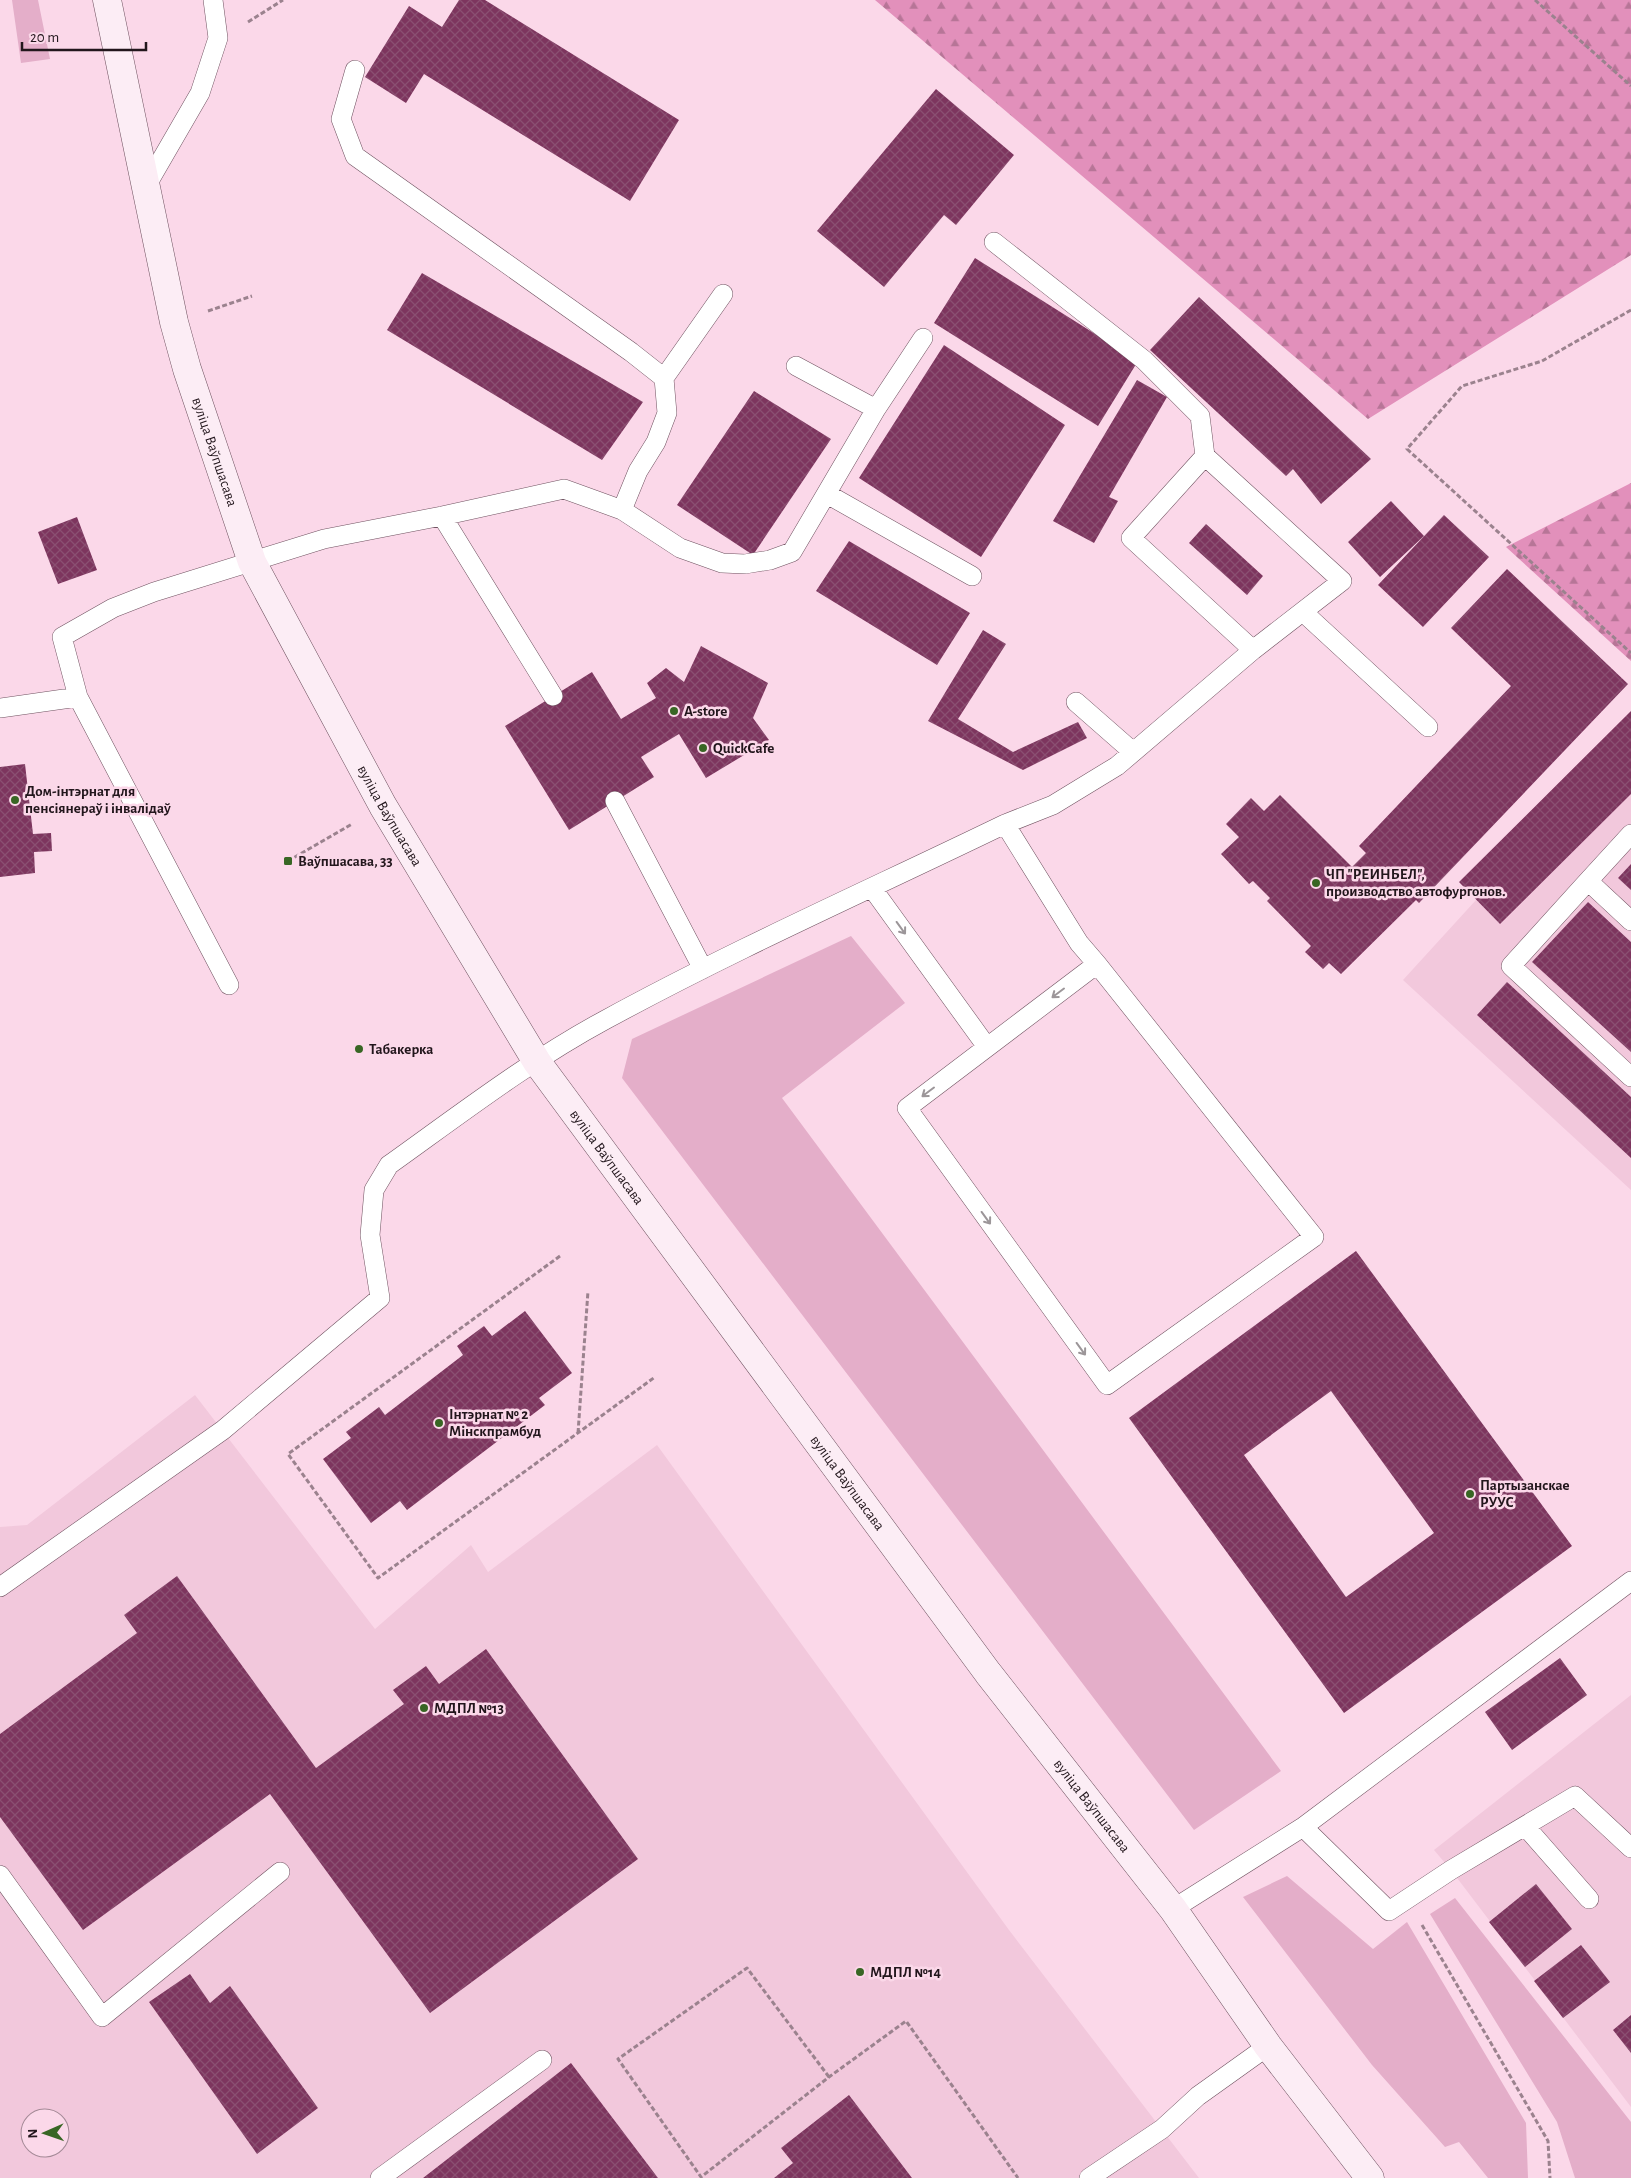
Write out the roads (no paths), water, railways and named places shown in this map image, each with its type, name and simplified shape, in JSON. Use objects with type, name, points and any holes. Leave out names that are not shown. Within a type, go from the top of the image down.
[{"type":"main road","name":"вуліца Ваўпшасава","points":[[107,0],[174,322],[187,369],[252,562],[383,806],[537,1062],[988,1673],[1173,1909],[1268,2046],[1370,2178]]},
{"type":"lane","points":[[145,188],[200,93],[218,38],[213,0]]},
{"type":"lane","points":[[355,70],[341,119],[355,156],[632,352],[664,378]]},
{"type":"lane","points":[[0,1587],[223,1430],[380,1298],[370,1236],[374,1190],[389,1165],[537,1062],[604,1021],[703,969],[1004,824],[1053,805],[1117,766],[1253,650],[1342,581],[1205,456],[1200,416],[1144,360],[994,242]]},
{"type":"lane","points":[[622,510],[638,471],[656,442],[667,413],[664,378],[723,294]]},
{"type":"lane","points":[[228,984],[78,697],[62,636],[113,608],[154,592],[324,539],[442,516],[564,489],[622,510],[680,548],[722,563],[745,564],[770,560],[792,552],[876,408],[923,338]]},
{"type":"lane","points":[[796,366],[876,408]]},
{"type":"lane","points":[[1205,456],[1131,538],[1253,650]]},
{"type":"lane","points":[[827,494],[972,576]]},
{"type":"lane","points":[[442,516],[553,696]]},
{"type":"lane","points":[[1303,612],[1428,727]]},
{"type":"lane","points":[[0,708],[78,697]]},
{"type":"lane","points":[[1076,702],[1133,752]]},
{"type":"lane","points":[[615,801],[703,969]]},
{"type":"lane","points":[[1004,824],[1079,943],[1096,964],[1314,1237],[1107,1385],[907,1108],[1096,964]]},
{"type":"lane","points":[[1631,834],[1510,966],[1631,1077]]},
{"type":"lane","points":[[1588,881],[1631,921]]},
{"type":"lane","points":[[872,888],[987,1047]]},
{"type":"lane","points":[[1173,1909],[1303,1826],[1631,1581]]},
{"type":"lane","points":[[1303,1826],[1389,1911],[1451,1870],[1576,1796],[1631,1848]]},
{"type":"lane","points":[[1525,1826],[1589,1899]]},
{"type":"lane","points":[[0,1875],[102,2017],[280,1872]]},
{"type":"lane","points":[[1089,2178],[1162,2128],[1198,2096],[1268,2046]]},
{"type":"lane","points":[[380,2178],[542,2060]]},
{"type":"place","name":"А-store","points":[[674,711]]},
{"type":"place","name":"QuickCafe","points":[[703,748]]},
{"type":"place","name":"Дом-інтэрнат для пенсіянераў і інвалідаў","points":[[15,800]]},
{"type":"place","name":"Ваўпшасава, 33","points":[[288,861]]},
{"type":"place","name":"ЧП \"РЕИНБЕЛ\", производство автофургонов.","points":[[1316,883]]},
{"type":"place","name":"Табакерка","points":[[359,1049]]},
{"type":"place","name":"Інтэрнат № 2 Мінскпрамбуд","points":[[439,1423]]},
{"type":"place","name":"Партызанскае РУУС","points":[[1470,1494]]},
{"type":"place","name":"МДПЛ №13","points":[[424,1708]]},
{"type":"place","name":"МДПЛ №14","points":[[860,1972]]}]
